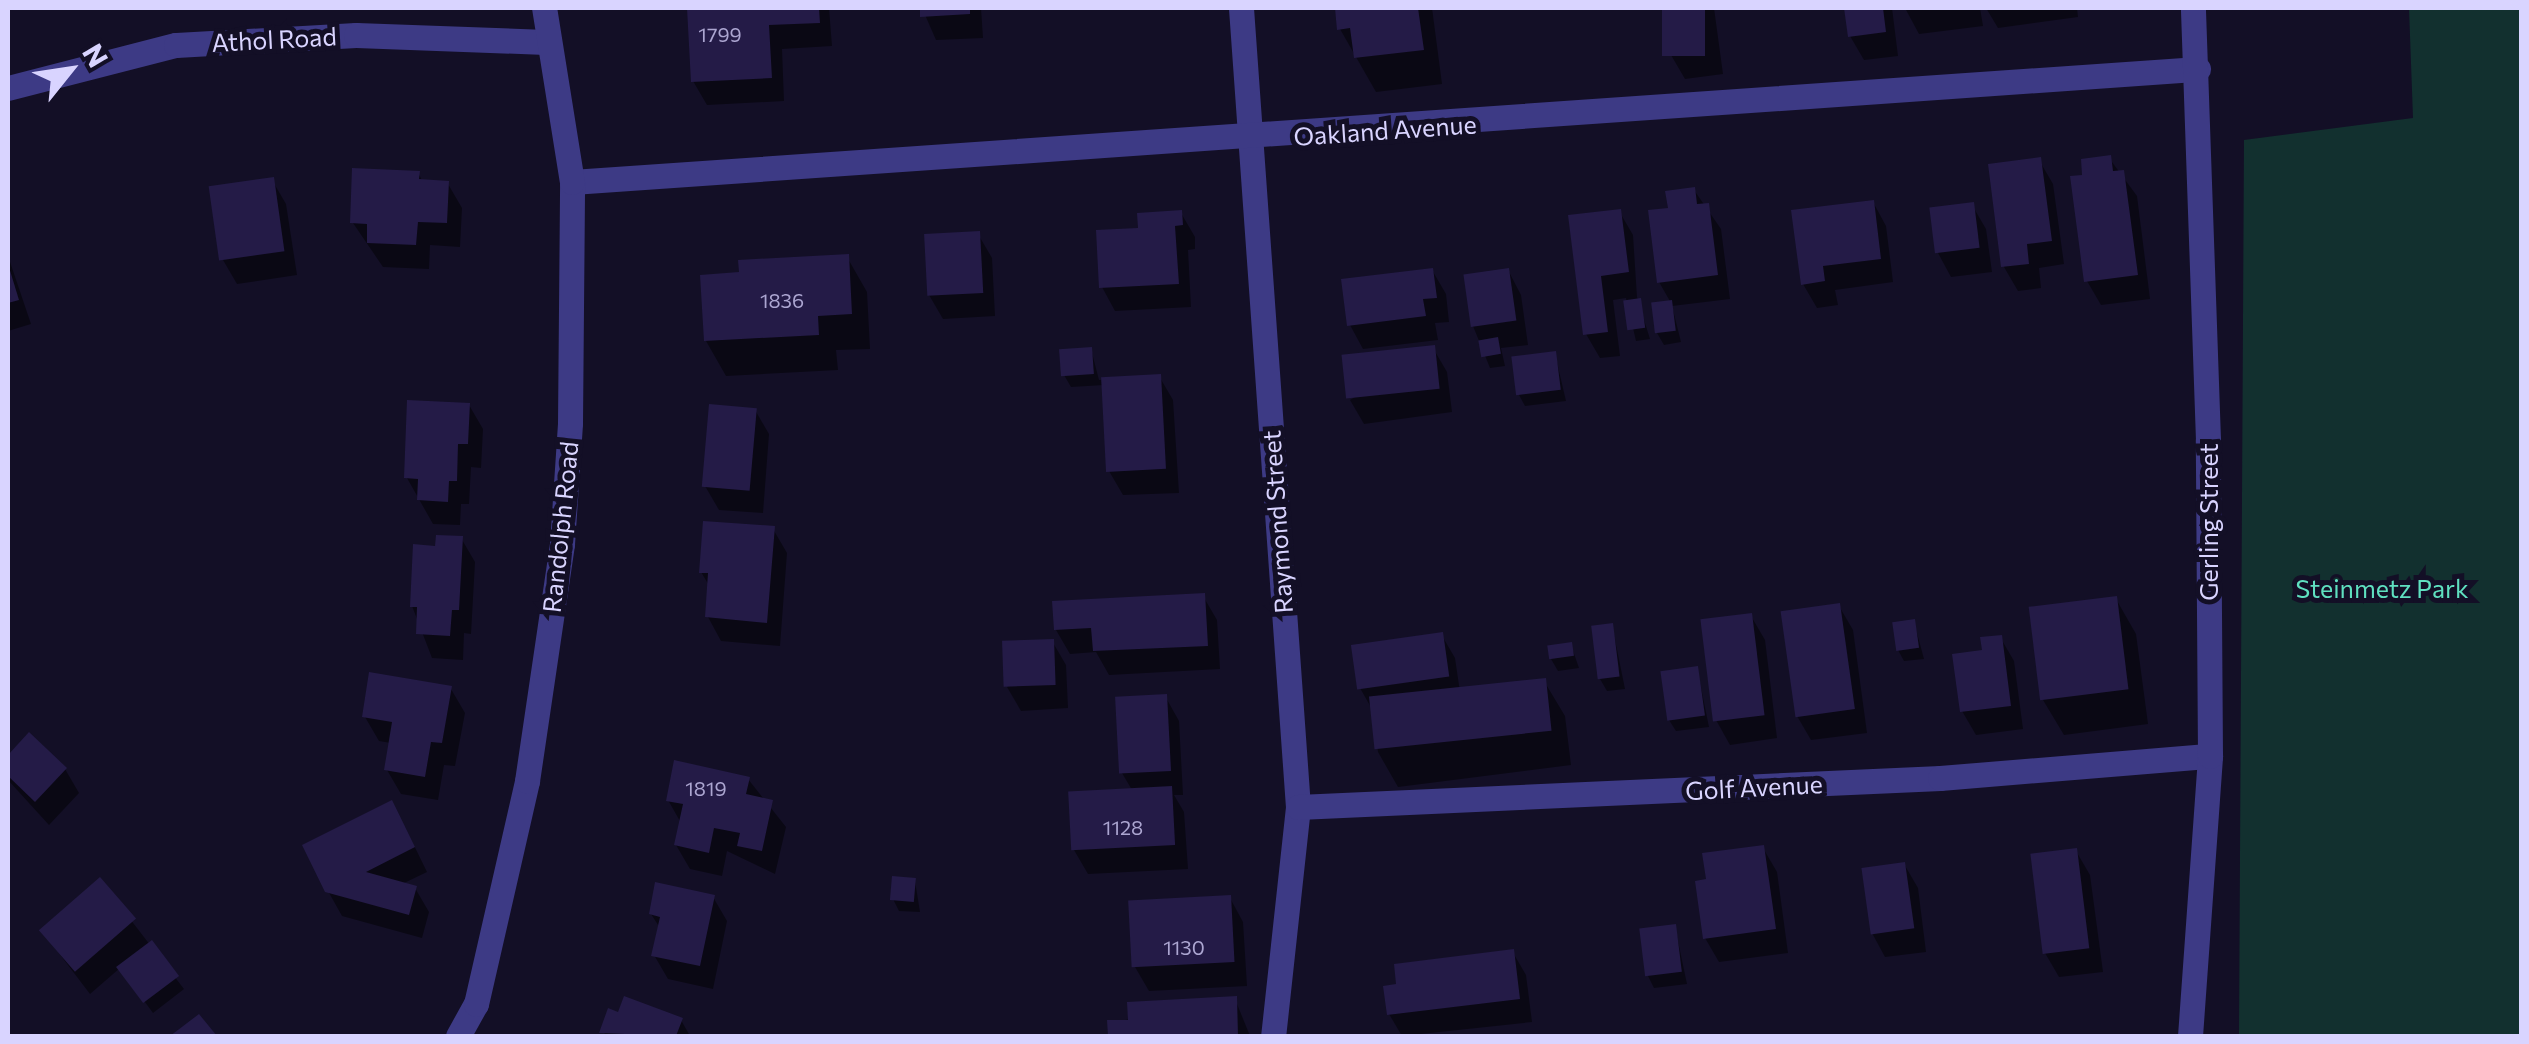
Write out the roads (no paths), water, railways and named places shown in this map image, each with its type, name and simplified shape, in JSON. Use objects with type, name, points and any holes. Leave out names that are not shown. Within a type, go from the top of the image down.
[{"type":"street","name":"Randolph Road","points":[[458,1036],[476,1004],[526,781],[562,544],[570,423],[572,182],[546,42],[544,8]]},
{"type":"street","name":"Raymond Street","points":[[1241,8],[1298,807],[1273,1036]]},
{"type":"street","name":"Gerling Street","points":[[2190,1036],[2210,756],[2198,69],[2193,8]]},
{"type":"street","name":"Athol Road","points":[[8,88],[176,45],[356,35],[546,42]]},
{"type":"street","name":"Oakland Avenue","points":[[572,182],[1250,140],[2198,69]]},
{"type":"street","name":"Golf Avenue","points":[[1298,807],[1940,778],[2210,756]]},
{"type":"park label","name":"Steinmetz Park","points":[[2382,588]]}]
